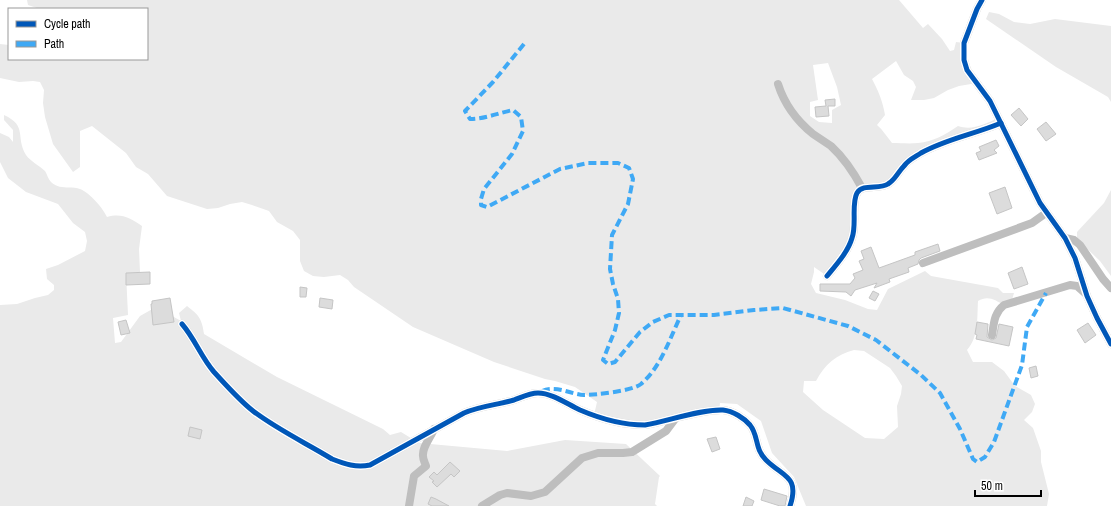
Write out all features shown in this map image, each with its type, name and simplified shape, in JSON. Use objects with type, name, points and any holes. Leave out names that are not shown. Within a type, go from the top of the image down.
[{"type":"street","points":[[982,0],[964,43],[964,60],[967,70],[990,101],[1046,213],[1065,238],[1075,258],[1087,296],[1096,318],[1111,344]]},
{"type":"street","points":[[778,84],[784,101],[803,125],[830,146],[842,158],[862,188]]},
{"type":"street","points":[[827,276],[849,246],[853,238],[855,199],[857,193],[862,188],[879,188],[888,184],[894,180],[904,165],[921,153],[938,144],[987,129],[1001,123]]},
{"type":"street","points":[[923,264],[1032,223],[1046,213]]},
{"type":"street","points":[[1065,238],[1074,240],[1080,245],[1103,279],[1111,288]]},
{"type":"street","points":[[992,335],[998,310],[1004,305],[1070,285],[1077,286],[1084,291],[1087,296]]},
{"type":"street","points":[[182,324],[215,372],[252,410],[266,420],[332,459],[354,466],[370,465],[434,429],[476,408],[538,393],[548,395],[601,418],[634,425],[645,425],[712,411],[724,410],[731,412],[744,420],[755,432],[757,447],[761,454],[767,461],[790,479],[793,490],[790,506]]},
{"type":"street","points":[[482,506],[500,495],[507,493],[530,496],[545,492],[582,458],[598,453],[623,454],[632,452],[666,431],[675,419]]},
{"type":"street","points":[[409,506],[414,476],[426,466],[423,458],[424,447],[434,429]]},
{"type":"shaded area","points":[[27,0],[899,0],[923,28],[928,24],[942,39],[950,51],[954,50],[956,42],[964,43],[964,54],[977,83],[959,86],[934,98],[911,100],[916,87],[913,81],[904,75],[896,61],[872,79],[880,96],[885,115],[877,125],[892,143],[911,143],[924,142],[934,139],[944,135],[958,126],[968,128],[973,127],[998,118],[1001,123],[921,153],[894,180],[859,191],[853,238],[827,276],[814,267],[811,284],[816,293],[845,300],[868,309],[877,310],[888,289],[925,271],[931,276],[998,288],[1003,293],[1014,293],[1011,303],[1004,305],[988,298],[978,301],[974,339],[967,350],[973,362],[992,362],[1004,371],[1015,386],[1031,395],[1035,404],[1032,412],[1024,420],[1033,428],[1041,451],[1041,462],[1049,494],[1047,506],[806,506],[794,477],[772,453],[761,421],[737,404],[720,403],[719,411],[645,425],[594,415],[597,402],[575,387],[545,379],[494,362],[413,327],[354,287],[348,280],[340,275],[324,277],[313,276],[304,271],[300,261],[300,240],[293,231],[277,222],[269,211],[242,202],[207,209],[167,196],[148,174],[136,167],[126,153],[92,126],[80,131],[80,167],[73,172],[53,144],[45,117],[43,103],[44,90],[40,82],[19,82],[0,78],[0,44],[8,45],[8,60],[148,60],[148,8],[37,8],[28,5]],"holes":[[[828,63],[837,87],[841,105],[832,110],[832,123],[819,122],[810,116],[810,102],[818,100],[813,65]],[[854,350],[864,351],[890,368],[902,386],[897,406],[898,427],[884,439],[865,438],[823,410],[803,392],[804,381],[816,381],[827,365],[836,358]]]},
{"type":"shaded area","points":[[989,12],[999,14],[1014,22],[1030,24],[1055,19],[1111,26],[1111,102],[1108,97],[1056,67],[986,19]]},
{"type":"shaded area","points":[[4,115],[16,123],[19,128],[21,143],[26,155],[30,160],[45,171],[51,182],[58,186],[77,188],[84,191],[96,201],[107,217],[126,217],[142,226],[139,249],[140,272],[126,273],[128,315],[113,318],[115,343],[121,342],[140,316],[156,307],[181,321],[179,313],[187,306],[199,318],[204,334],[277,377],[383,429],[390,435],[401,432],[419,443],[507,451],[565,440],[626,444],[660,476],[655,504],[657,506],[0,506],[0,305],[17,304],[48,295],[54,290],[54,285],[47,279],[46,269],[58,265],[85,251],[87,241],[85,232],[73,223],[58,204],[26,192],[8,178],[0,162],[0,133],[9,137],[13,142],[13,130],[4,120]]},
{"type":"shaded area","points":[[1111,190],[1111,276],[1100,261],[1077,239],[1077,232],[1104,203]]},
{"type":"building","points":[[835,99],[835,106],[828,106],[829,116],[816,117],[815,107],[826,106],[825,100]]},
{"type":"building","points":[[1019,108],[1028,119],[1021,126],[1011,115]]},
{"type":"building","points":[[1046,122],[1056,134],[1046,141],[1037,129]]},
{"type":"building","points":[[996,140],[999,146],[994,150],[997,153],[979,160],[976,153],[981,151],[979,147]]},
{"type":"building","points":[[1005,187],[1012,208],[997,214],[989,193]]},
{"type":"building","points":[[938,244],[940,251],[921,258],[918,264],[908,268],[909,272],[889,279],[890,282],[874,288],[877,283],[855,290],[851,296],[846,292],[820,291],[820,284],[850,284],[855,278],[853,274],[863,270],[859,261],[864,259],[861,251],[871,247],[879,268],[915,255],[915,252]]},
{"type":"building","points":[[1022,267],[1028,284],[1014,289],[1008,273]]},
{"type":"building","points":[[150,272],[150,284],[126,285],[126,273]]},
{"type":"building","points":[[300,287],[307,288],[306,297],[300,297]]},
{"type":"building","points":[[873,291],[879,294],[875,301],[869,298]]},
{"type":"building","points":[[170,298],[174,322],[153,325],[152,301]]},
{"type":"building","points":[[320,298],[333,300],[332,309],[319,307]]},
{"type":"building","points":[[126,320],[130,333],[121,335],[118,322]]},
{"type":"building","points":[[977,322],[988,324],[987,337],[992,340],[996,338],[999,324],[1013,327],[1009,346],[976,339],[977,335],[975,334]]},
{"type":"building","points":[[1088,323],[1096,335],[1085,343],[1077,330]]},
{"type":"building","points":[[1036,366],[1038,376],[1031,378],[1029,368]]},
{"type":"building","points":[[190,427],[202,430],[200,439],[188,436]]},
{"type":"building","points":[[716,437],[720,449],[712,452],[707,439]]},
{"type":"building","points":[[450,462],[460,471],[454,477],[451,474],[437,487],[432,482],[434,481],[429,477],[434,472],[437,475]]},
{"type":"building","points":[[764,489],[787,496],[785,506],[780,506],[761,500]]},
{"type":"building","points":[[431,497],[449,506],[432,506],[428,504]]},
{"type":"building","points":[[746,497],[754,501],[752,506],[743,506]]},
{"type":"marked path","points":[[524,44],[493,82],[465,111],[470,119],[486,117],[513,110],[521,117],[523,131],[512,154],[484,189],[481,205],[487,207],[560,169],[588,163],[618,163],[629,168],[633,179],[628,204],[612,235],[610,269],[618,299],[619,313],[615,330],[603,360],[608,364],[615,362],[640,332],[653,322],[669,315],[714,315],[783,308],[848,326],[876,340],[921,375],[940,393],[960,429],[973,459],[977,462],[985,457],[994,442],[1022,365],[1027,327],[1046,293]]},
{"type":"marked path","points":[[542,391],[547,389],[558,389],[590,395],[622,391],[641,384],[660,361],[681,315]]},
{"type":"cycle path","points":[[982,0],[964,43],[964,60],[967,70],[990,101],[1040,203],[1065,238],[1075,258],[1087,296],[1111,344]]},
{"type":"cycle path","points":[[827,276],[848,248],[850,243],[854,227],[854,203],[857,193],[860,190],[867,187],[880,187],[888,184],[908,162],[931,148],[1001,123]]},
{"type":"cycle path","points":[[182,324],[214,372],[248,407],[282,430],[332,459],[346,464],[355,466],[370,465],[464,413],[535,393],[549,395],[580,410],[604,419],[636,425],[645,425],[705,411],[723,410],[734,413],[748,422],[755,433],[758,447],[762,456],[788,478],[793,489],[793,496],[790,506]]}]
